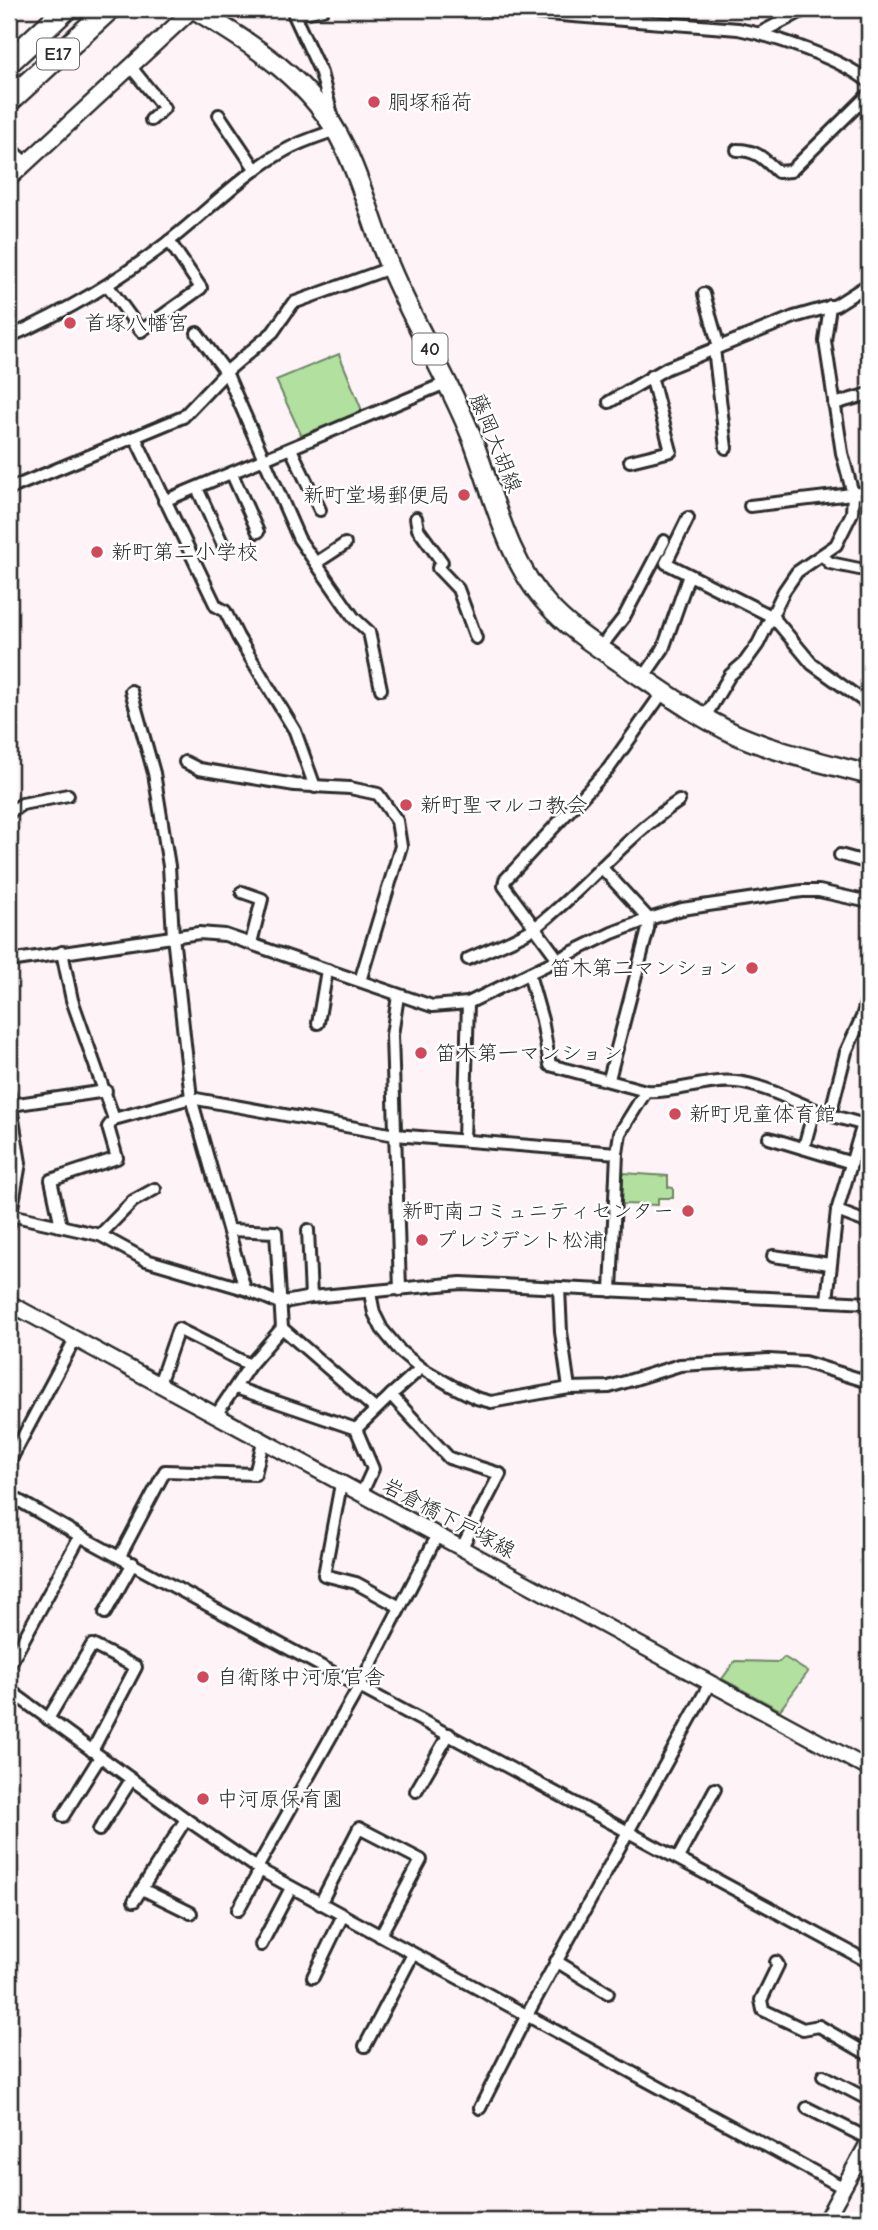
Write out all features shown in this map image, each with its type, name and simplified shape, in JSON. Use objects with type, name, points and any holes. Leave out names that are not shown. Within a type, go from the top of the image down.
[{"type":"highway","points":[[9,61],[60,9]]},
{"type":"highway","name":"E17","points":[[9,61],[66,9]]},
{"type":"highway","name":"E17","points":[[9,101],[109,9]]},
{"type":"main road","name":"藤岡大胡線","points":[[194,9],[258,49],[282,68],[336,130],[350,159],[390,268],[470,434],[511,544],[534,588],[548,606],[578,632],[643,678],[733,733],[764,745],[869,775]]},
{"type":"street","points":[[9,179],[194,9]]},
{"type":"street","points":[[9,337],[58,315],[108,286],[169,241],[256,170],[286,150],[336,130],[321,73],[291,12],[323,9]]},
{"type":"street","points":[[484,9],[561,16],[607,13],[627,21],[760,33],[837,62],[859,73],[869,82]]},
{"type":"street","points":[[760,33],[806,9]]},
{"type":"street","points":[[130,66],[164,108],[151,120]]},
{"type":"street","points":[[737,150],[751,150],[761,155],[778,172],[791,171],[869,94]]},
{"type":"street","points":[[219,116],[256,170]]},
{"type":"street","points":[[9,148],[25,162]]},
{"type":"street","points":[[108,286],[141,331],[201,288],[169,241]]},
{"type":"street","points":[[9,489],[183,417],[226,372],[273,332],[293,303],[390,268]]},
{"type":"street","points":[[610,402],[651,376],[794,317],[830,306],[869,284]]},
{"type":"street","points":[[704,293],[717,348],[726,448]]},
{"type":"street","points":[[705,717],[730,674],[746,662],[758,644],[784,591],[797,572],[836,545],[852,513],[853,494],[842,453],[825,341],[830,306]]},
{"type":"street","points":[[197,332],[226,372],[299,539],[354,618],[369,632],[381,689]]},
{"type":"street","points":[[630,461],[671,451],[651,376]]},
{"type":"street","points":[[164,501],[446,383]]},
{"type":"street","points":[[834,404],[869,394]]},
{"type":"street","points":[[135,437],[216,606],[225,611],[295,731],[315,787]]},
{"type":"street","points":[[291,449],[320,510]]},
{"type":"street","points":[[232,474],[258,532]]},
{"type":"street","points":[[197,488],[225,549]]},
{"type":"street","points":[[750,506],[869,492]]},
{"type":"street","points":[[416,518],[418,529],[458,589],[475,638]]},
{"type":"street","points":[[688,518],[666,563],[773,617],[812,664],[869,705]]},
{"type":"street","points":[[600,648],[624,617],[664,541]]},
{"type":"street","points":[[316,563],[345,544]]},
{"type":"street","points":[[822,555],[830,563],[869,570]]},
{"type":"street","points":[[643,678],[663,649],[689,575]]},
{"type":"street","points":[[131,691],[154,773],[169,866],[173,936],[191,1098],[245,1289]]},
{"type":"street","points":[[558,959],[504,886],[505,880],[609,768],[663,691]]},
{"type":"street","points":[[185,762],[199,769],[378,794],[397,821],[401,846],[360,981]]},
{"type":"street","points":[[9,802],[22,804],[68,795]]},
{"type":"street","points":[[468,959],[535,928],[652,819],[679,801]]},
{"type":"street","points":[[9,813],[22,804]]},
{"type":"street","points":[[840,855],[869,863]]},
{"type":"street","points":[[602,868],[649,919],[609,1079]]},
{"type":"street","points":[[9,961],[173,936],[212,934],[251,943],[432,1006],[468,1003],[612,933],[682,909],[802,891],[819,891],[869,902]]},
{"type":"street","points":[[242,892],[262,899],[251,943]]},
{"type":"street","points":[[62,953],[72,1000],[114,1119]]},
{"type":"street","points":[[318,1023],[327,970]]},
{"type":"street","points":[[529,974],[542,1020],[550,1065],[646,1091],[662,1092],[714,1083],[738,1082],[802,1102],[814,1110],[866,1125],[837,1211],[827,1300]]},
{"type":"street","points":[[830,1115],[846,1052],[866,1017],[869,993]]},
{"type":"street","points":[[398,996],[392,1035],[400,1290]]},
{"type":"street","points":[[464,1140],[468,1003]]},
{"type":"street","points":[[106,1091],[10,1100],[20,1163],[10,1220],[61,1226],[100,1235],[146,1260],[245,1289],[279,1303],[311,1297],[461,1283],[869,1303]]},
{"type":"street","points":[[611,1291],[620,1133],[646,1091]]},
{"type":"street","points":[[61,1226],[51,1180],[117,1158],[108,1127],[114,1119],[191,1098],[395,1135],[617,1153]]},
{"type":"street","points":[[804,1147],[814,1110]]},
{"type":"street","points":[[769,1138],[852,1163]]},
{"type":"street","points":[[100,1235],[133,1201],[155,1189]]},
{"type":"street","points":[[837,1211],[869,1223]]},
{"type":"street","points":[[230,1230],[276,1232],[282,1328],[375,1409]]},
{"type":"street","points":[[309,1230],[311,1297]]},
{"type":"street","points":[[773,1256],[830,1264]]},
{"type":"street","points":[[559,1288],[561,1332],[569,1388]]},
{"type":"street","points":[[370,1293],[374,1313],[382,1329],[401,1352],[421,1368],[476,1398],[491,1402],[569,1388],[609,1387],[680,1365],[769,1360],[804,1362],[869,1382]]},
{"type":"street","name":"岩倉橋下戸塚線","points":[[9,1303],[869,1769]]},
{"type":"street","points":[[216,1415],[250,1365],[282,1328]]},
{"type":"street","points":[[159,1384],[178,1329],[250,1365]]},
{"type":"street","points":[[9,1463],[75,1339]]},
{"type":"street","points":[[356,1429],[421,1368]]},
{"type":"street","points":[[236,1388],[356,1429],[373,1469],[361,1495]]},
{"type":"street","points":[[391,1395],[449,1458],[500,1474],[461,1549]]},
{"type":"street","points":[[120,1556],[165,1471],[255,1474],[263,1442]]},
{"type":"street","points":[[341,1484],[324,1575],[356,1583],[400,1607]]},
{"type":"street","points":[[9,1495],[80,1536],[869,1962]]},
{"type":"street","points":[[9,1666],[80,1536]]},
{"type":"street","points":[[238,1910],[438,1536]]},
{"type":"street","points":[[105,1613],[132,1563]]},
{"type":"street","points":[[48,1719],[92,1645],[136,1667],[96,1754],[63,1816]]},
{"type":"street","points":[[480,2108],[556,1961],[710,1683]]},
{"type":"street","points":[[9,1690],[131,1780],[259,1869],[844,2188]]},
{"type":"street","points":[[416,1791],[449,1734]]},
{"type":"street","points":[[99,1830],[131,1780]]},
{"type":"street","points":[[678,1858],[715,1789]]},
{"type":"street","points":[[134,1901],[186,1819]]},
{"type":"street","points":[[320,1904],[359,1828],[421,1860],[380,1936]]},
{"type":"street","points":[[261,1945],[291,1888]]},
{"type":"street","points":[[142,1889],[191,1913]]},
{"type":"street","points":[[313,1977],[343,1915]]},
{"type":"street","points":[[365,2046],[413,1954]]},
{"type":"street","points":[[556,1961],[608,1993]]},
{"type":"street","points":[[776,1962],[778,1965],[761,2000],[763,2010],[803,2029],[819,2026],[869,2055]]},
{"type":"street","points":[[823,2076],[869,2100]]},
{"type":"street","points":[[807,2108],[869,2142],[826,2221]]},
{"type":"green space","points":[[339,354],[363,413],[303,439],[276,380]]},
{"type":"green space","points":[[623,1173],[668,1176],[668,1187],[673,1188],[673,1198],[658,1198],[658,1205],[622,1204]]},
{"type":"green space","points":[[784,1657],[808,1672],[780,1710],[722,1679],[735,1661],[779,1662]]},
{"type":"place","name":"胴塚稲荷","points":[[374,102]]},
{"type":"place","name":"首塚八幡宮","points":[[70,323]]},
{"type":"place","name":"新町堂場郵便局","points":[[464,495]]},
{"type":"place","name":"新町第二小学校","points":[[97,552]]},
{"type":"place","name":"新町聖マルコ教会","points":[[406,805]]},
{"type":"place","name":"笛木第二マンション","points":[[752,968]]},
{"type":"place","name":"笛木第一マンション","points":[[421,1053]]},
{"type":"place","name":"新町児童体育館","points":[[675,1114]]},
{"type":"place","name":"新町南コミュニティセンター","points":[[688,1211]]},
{"type":"place","name":"プレジデント松浦","points":[[422,1240]]},
{"type":"place","name":"自衛隊中河原官舎","points":[[203,1677]]},
{"type":"place","name":"中河原保育園","points":[[203,1799]]}]
